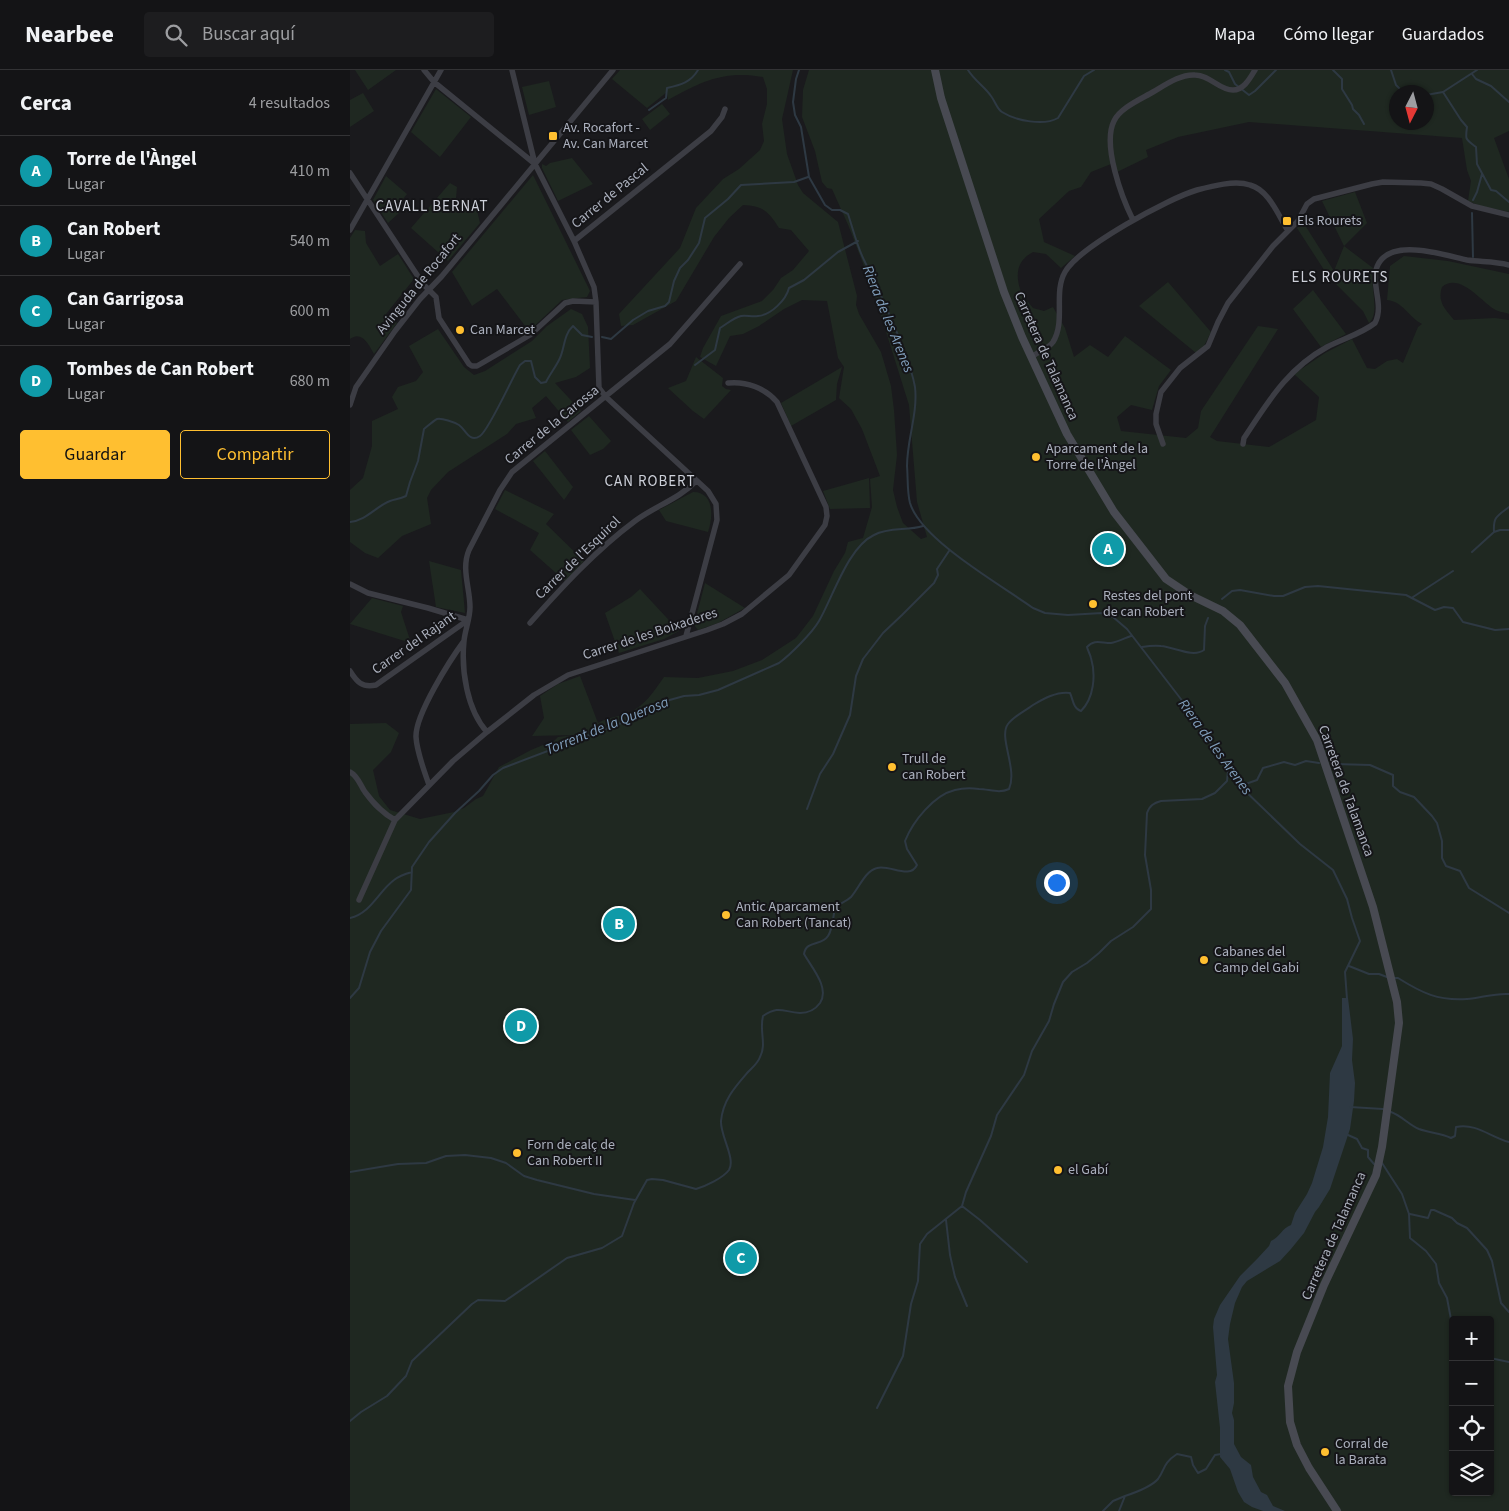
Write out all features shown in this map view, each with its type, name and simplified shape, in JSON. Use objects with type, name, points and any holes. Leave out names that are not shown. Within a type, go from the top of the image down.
[{"type":"street","points":[[424,70],[434,82],[534,164]]},
{"type":"street","points":[[350,230],[441,70]]},
{"type":"street","points":[[512,70],[534,164],[574,241],[592,281],[596,302],[599,388],[606,397],[711,495],[716,504],[717,515],[686,636]]},
{"type":"street","name":"Avinguda de Rocafort","points":[[350,405],[353,385],[395,331],[428,289],[442,276],[613,70]]},
{"type":"street","name":"Carretera de Talamanca","points":[[935,70],[941,98],[999,277],[1032,358],[1067,434],[1106,500],[1140,548],[1166,579],[1173,585],[1223,611],[1240,625],[1285,683],[1318,740],[1373,907],[1397,1002],[1399,1023],[1382,1147],[1376,1175],[1324,1286],[1297,1352],[1288,1386],[1290,1422],[1297,1445],[1309,1468],[1337,1511]]},
{"type":"street","points":[[1133,220],[1122,197],[1112,154],[1112,127],[1119,114],[1151,93],[1183,76],[1202,75],[1224,88],[1233,90],[1244,85],[1255,70]]},
{"type":"street","name":"Carrer de Pascal","points":[[574,241],[711,131],[722,117],[725,109]]},
{"type":"street","points":[[350,173],[423,284],[436,297],[440,318],[472,366],[477,366],[530,334],[565,303],[573,301],[596,302]]},
{"type":"street","points":[[1163,444],[1156,424],[1157,403],[1161,392],[1180,368],[1208,346],[1228,303],[1273,246],[1298,221],[1307,204],[1314,199],[1383,182],[1431,184],[1472,206],[1509,216]]},
{"type":"street","points":[[1032,358],[1036,353],[1051,344],[1057,333],[1060,314],[1060,292],[1065,272],[1071,265],[1088,250],[1133,220],[1175,199],[1197,190],[1241,184],[1252,186],[1265,194],[1288,231]]},
{"type":"street","points":[[1243,444],[1244,438],[1274,394],[1296,368],[1326,347],[1375,323],[1378,311],[1375,284],[1376,271],[1381,260],[1390,253],[1408,249],[1509,265]]},
{"type":"street","name":"Carrer de la Carossa","points":[[487,732],[476,717],[468,695],[463,652],[470,609],[465,567],[467,556],[508,478],[517,468],[670,344],[740,264]]},
{"type":"street","name":"Carrer de les Boixaderes","points":[[360,900],[395,820],[453,761],[487,732],[534,695],[568,675],[723,624],[758,602],[789,575],[815,541],[826,520],[824,503],[777,402],[769,394],[749,384],[728,383]]},
{"type":"street","name":"Carrer de l'Esquirol","points":[[530,623],[592,558],[620,533],[636,520],[687,490],[696,481]]},
{"type":"street","points":[[350,584],[368,593],[468,620]]},
{"type":"street","name":"Carrer del Rajant","points":[[350,671],[360,684],[365,686],[376,685],[468,620]]},
{"type":"street","points":[[429,785],[418,746],[417,726],[432,693],[464,641]]},
{"type":"street","points":[[350,772],[356,776],[363,789],[380,811],[395,820]]},
{"type":"shaded area","points":[[355,70],[396,70],[368,90]]},
{"type":"shaded area","points":[[620,70],[793,70],[782,119],[787,154],[798,185],[803,193],[838,222],[857,296],[856,305],[859,314],[881,352],[891,386],[897,455],[893,490],[897,507],[903,523],[921,539],[927,537],[917,502],[909,405],[872,287],[832,189],[827,188],[822,182],[815,151],[802,117],[803,90],[809,70],[1509,70],[1509,131],[1494,138],[1509,179],[1509,212],[1468,201],[1471,181],[1467,170],[1462,138],[1249,122],[1178,137],[1146,150],[1148,157],[1117,172],[1111,164],[1091,172],[1081,187],[1069,191],[1039,219],[1044,242],[1075,256],[1061,268],[1046,254],[1033,252],[1021,263],[1018,277],[1021,291],[1033,308],[1044,311],[1053,307],[1065,328],[1074,357],[1090,345],[1108,357],[1125,336],[1171,370],[1159,386],[1152,410],[1131,405],[1117,417],[1121,431],[1186,438],[1198,428],[1201,411],[1258,326],[1278,329],[1210,437],[1217,441],[1269,447],[1316,420],[1319,397],[1294,374],[1325,353],[1352,339],[1367,368],[1375,369],[1387,361],[1397,359],[1403,363],[1418,327],[1422,324],[1398,304],[1387,300],[1390,266],[1404,256],[1448,261],[1509,274],[1509,314],[1496,310],[1470,289],[1455,283],[1449,283],[1442,287],[1440,297],[1443,305],[1454,320],[1495,318],[1509,320],[1509,1511],[350,1511],[350,724],[386,723],[399,733],[391,752],[373,770],[379,796],[390,810],[420,819],[464,808],[483,796],[499,767],[531,750],[543,745],[549,746],[558,737],[575,735],[532,736],[544,718],[540,696],[558,684],[580,676],[598,723],[634,710],[649,698],[664,677],[698,678],[733,671],[762,660],[796,638],[813,616],[834,571],[845,553],[848,542],[863,538],[872,507],[870,479],[880,476],[862,429],[851,409],[839,398],[844,367],[838,358],[827,301],[802,300],[743,334],[730,336],[716,366],[700,357],[721,316],[762,301],[781,278],[793,270],[809,251],[791,230],[779,228],[772,217],[764,210],[743,205],[729,218],[714,237],[676,301],[633,325],[621,326],[619,314],[680,248],[696,208],[723,179],[739,169],[760,150],[764,141],[762,124],[767,104],[767,89],[763,77],[749,75],[724,76],[702,83],[668,100],[667,92],[647,108],[612,79]]},
{"type":"shaded area","points":[[549,81],[556,107],[529,115],[522,87]]},
{"type":"shaded area","points":[[436,89],[471,117],[440,157],[411,132]]},
{"type":"shaded area","points":[[363,93],[374,111],[350,127],[350,100]]},
{"type":"shaded area","points":[[662,104],[670,114],[650,130],[642,119]]},
{"type":"shaded area","points":[[572,158],[593,184],[558,201],[542,168],[542,164],[546,166],[550,163]]},
{"type":"shaded area","points":[[533,175],[590,291],[587,297],[562,300],[529,331],[497,289],[472,306],[452,272]]},
{"type":"shaded area","points":[[386,176],[407,194],[400,203],[400,212],[388,223],[373,200]]},
{"type":"shaded area","points":[[450,183],[457,187],[456,198],[476,206],[480,223],[448,261],[411,228]]},
{"type":"shaded area","points":[[1355,192],[1367,223],[1344,246],[1322,201]]},
{"type":"shaded area","points":[[1303,222],[1334,271],[1344,246],[1373,268],[1374,312],[1369,323],[1363,311],[1328,276],[1297,228]]},
{"type":"shaded area","points":[[355,230],[365,231],[366,243],[380,266],[398,254],[414,279],[386,314],[397,323],[374,354],[362,337],[358,336],[350,339],[350,238]]},
{"type":"shaded area","points":[[1168,282],[1211,332],[1204,346],[1196,353],[1139,306]]},
{"type":"shaded area","points":[[1313,290],[1346,334],[1321,347],[1293,309]]},
{"type":"shaded area","points":[[571,309],[582,314],[588,327],[590,368],[576,377],[555,383],[581,411],[568,422],[546,396],[532,408],[536,418],[516,424],[507,434],[448,472],[431,490],[427,498],[431,524],[402,536],[378,558],[365,553],[350,542],[350,490],[363,478],[372,446],[372,421],[398,409],[392,397],[398,387],[416,381],[423,372],[409,346],[438,329],[464,367],[474,375],[485,371],[532,341],[547,326]]},
{"type":"shaded area","points":[[696,357],[723,378],[722,386],[731,390],[704,419],[668,388],[686,381]]},
{"type":"shaded area","points":[[842,367],[837,384],[836,400],[791,426],[781,403]]},
{"type":"shaded area","points":[[589,416],[611,441],[603,449],[590,455],[571,430]]},
{"type":"shaded area","points":[[545,451],[573,487],[564,500],[533,461]]},
{"type":"shaded area","points":[[869,478],[870,508],[830,509],[823,491]]},
{"type":"shaded area","points":[[505,490],[554,514],[546,524],[584,561],[565,581],[530,550],[539,533],[495,509]]},
{"type":"shaded area","points":[[693,492],[700,493],[709,501],[711,520],[708,532],[666,521],[659,510]]},
{"type":"shaded area","points":[[429,561],[461,570],[465,613],[436,607]]},
{"type":"shaded area","points":[[705,583],[745,608],[718,623],[698,630],[694,625]]},
{"type":"shaded area","points":[[640,589],[679,631],[664,639],[619,653],[605,613],[631,597]]},
{"type":"shaded area","points":[[372,598],[403,606],[401,612],[411,643],[350,624]]},
{"type":"shaded area","points":[[1342,998],[1348,998],[1353,1039],[1354,1101],[1350,1129],[1330,1189],[1304,1233],[1291,1249],[1280,1261],[1247,1281],[1242,1287],[1235,1303],[1230,1324],[1228,1339],[1234,1383],[1232,1413],[1234,1420],[1234,1444],[1241,1457],[1251,1465],[1253,1477],[1261,1492],[1267,1495],[1273,1506],[1285,1511],[1263,1511],[1244,1502],[1238,1492],[1230,1469],[1220,1457],[1220,1428],[1215,1382],[1217,1375],[1214,1319],[1220,1305],[1240,1276],[1269,1246],[1271,1241],[1291,1225],[1295,1213],[1312,1183],[1323,1147],[1328,1117],[1330,1073],[1342,1046]]},
{"type":"waterway","points":[[649,110],[666,98],[667,88],[685,82],[698,70]]},
{"type":"waterway","name":"Riera de les Arenes","points":[[799,70],[793,102],[795,115],[801,127],[809,177],[825,205],[832,210],[840,210],[848,214],[859,249],[896,330],[913,379],[916,397],[907,466],[909,499],[917,517],[929,532],[964,561],[1033,608],[1045,613],[1068,615],[1102,613],[1113,617],[1127,629],[1187,707],[1228,771],[1240,786],[1300,844],[1333,870],[1347,899],[1360,941],[1345,972],[1347,999]]},
{"type":"waterway","points":[[968,70],[989,93],[1002,112],[1022,120],[1038,122],[1058,118],[1084,76],[1094,70]]},
{"type":"waterway","points":[[1225,70],[1229,72],[1235,84],[1249,95],[1276,70]]},
{"type":"waterway","points":[[1333,70],[1342,79],[1342,89],[1364,124]]},
{"type":"waterway","points":[[1391,70],[1396,85]]},
{"type":"waterway","points":[[1434,94],[1443,92],[1477,70]]},
{"type":"waterway","points":[[1472,74],[1476,79],[1491,86],[1509,102]]},
{"type":"waterway","points":[[1443,92],[1467,127],[1467,139],[1476,147],[1477,164],[1491,190],[1496,191],[1509,202]]},
{"type":"waterway","points":[[1473,200],[1482,174]]},
{"type":"waterway","points":[[602,337],[611,339],[633,320],[648,311],[665,306],[669,302],[674,281],[680,268],[688,260],[699,243],[705,218],[728,199],[741,185],[794,182],[808,177]]},
{"type":"waterway","points":[[1472,213],[1473,257]]},
{"type":"waterway","points":[[695,365],[715,350],[720,328],[738,317],[763,315],[773,310],[785,297],[789,288],[804,280],[838,252],[858,241]]},
{"type":"waterway","points":[[350,522],[361,519],[390,501],[406,496],[418,461],[424,429],[432,422],[437,419],[448,420],[459,425],[470,437],[476,438],[480,436],[495,414],[520,365],[525,361],[531,361],[535,377],[541,383],[546,382],[561,356],[567,334],[573,326],[582,335],[592,337]]},
{"type":"waterway","points":[[1472,552],[1494,532],[1494,523],[1497,517],[1509,507]]},
{"type":"waterway","name":"Torrent de la Querosa","points":[[350,998],[359,988],[370,952],[381,931],[411,890],[412,867],[429,842],[493,775],[503,768],[624,722],[636,714],[666,701],[718,690],[779,663],[816,626],[849,561],[865,541],[874,535],[886,531],[923,526]]},
{"type":"waterway","points":[[1494,532],[1509,530]]},
{"type":"waterway","points":[[807,809],[820,774],[833,754],[850,715],[856,676],[863,659],[883,633],[934,583],[938,575],[937,569],[949,551]]},
{"type":"waterway","points":[[1413,597],[1453,571]]},
{"type":"waterway","points":[[1222,599],[1232,591],[1240,590],[1283,596],[1305,587],[1318,586],[1406,595],[1435,610],[1444,607],[1453,608],[1463,622],[1495,630],[1509,629]]},
{"type":"waterway","points":[[1142,647],[1158,646],[1189,653],[1200,652],[1204,650],[1205,626],[1208,618]]},
{"type":"waterway","points":[[350,1421],[387,1396],[406,1376],[412,1361],[472,1304],[478,1300],[505,1301],[567,1258],[602,1248],[622,1236],[634,1203],[647,1180],[663,1180],[696,1189],[723,1176],[729,1170],[731,1160],[721,1127],[724,1107],[734,1089],[759,1059],[763,1047],[763,1016],[777,1010],[806,1012],[814,1009],[820,1003],[823,991],[819,978],[804,954],[808,947],[828,936],[835,908],[851,897],[866,876],[877,868],[882,867],[904,871],[914,869],[917,865],[907,849],[905,841],[919,817],[939,797],[961,789],[973,788],[998,791],[1009,789],[1011,772],[1005,737],[1010,721],[1033,705],[1060,693],[1070,693],[1075,706],[1081,711],[1089,700],[1093,686],[1093,665],[1087,647],[1095,642],[1111,643],[1131,636]]},
{"type":"waterway","points":[[1240,786],[1257,780],[1263,768],[1284,762],[1295,765],[1306,761],[1319,763]]},
{"type":"waterway","points":[[1335,764],[1370,765],[1393,775],[1393,786],[1400,792],[1414,797],[1437,823],[1442,841],[1442,858],[1446,866],[1460,871],[1469,888],[1509,913]]},
{"type":"waterway","points":[[877,1408],[903,1356],[911,1304],[918,1281],[920,1244],[927,1234],[962,1206],[966,1192],[991,1136],[997,1115],[1024,1075],[1032,1051],[1049,1021],[1063,982],[1072,972],[1087,963],[1111,941],[1133,927],[1151,909],[1151,890],[1145,855],[1148,810],[1152,805],[1161,801],[1202,799],[1215,793],[1227,781],[1228,771]]},
{"type":"waterway","points":[[350,918],[369,907],[394,880],[412,872]]},
{"type":"waterway","points":[[1349,966],[1369,974],[1379,974],[1387,977]]},
{"type":"waterway","points":[[1394,978],[1398,978],[1431,995],[1447,999],[1467,999],[1509,994]]},
{"type":"waterway","points":[[1350,1107],[1383,1109]]},
{"type":"waterway","points":[[1391,1112],[1419,1129],[1451,1138],[1455,1136],[1456,1127],[1464,1126],[1477,1129],[1509,1142]]},
{"type":"waterway","points":[[1348,1135],[1357,1139],[1362,1148],[1368,1150],[1368,1157],[1374,1164]]},
{"type":"waterway","points":[[350,1172],[398,1164],[426,1163],[446,1156],[465,1155],[491,1158],[506,1163],[524,1176],[537,1180],[594,1194],[635,1200]]},
{"type":"waterway","points":[[1382,1163],[1402,1194],[1409,1214],[1410,1238],[1426,1251],[1436,1264],[1439,1283],[1447,1298],[1450,1316]]},
{"type":"waterway","points":[[962,1206],[1027,1262]]},
{"type":"waterway","points":[[1410,1214],[1428,1218],[1431,1210],[1434,1210],[1452,1218],[1467,1228],[1487,1250],[1492,1261],[1501,1303],[1509,1312]]},
{"type":"waterway","points":[[946,1220],[950,1255],[955,1277],[967,1306]]},
{"type":"waterway","points":[[1494,1359],[1509,1362]]},
{"type":"waterway","points":[[1119,1511],[1125,1496],[1155,1482],[1167,1463],[1177,1454],[1191,1457],[1198,1473],[1206,1469],[1215,1455],[1221,1454]]},
{"type":"waterway","points":[[1103,1511],[1113,1501],[1125,1496]]},
{"type":"place","name":"Av. Rocafort - Av. Can Marcet","points":[[553,136]]},
{"type":"place","name":"Els Rourets","points":[[1287,221]]},
{"type":"place","name":"Can Marcet","points":[[460,330]]},
{"type":"place","name":"Aparcament de la Torre de l'Àngel","points":[[1036,457]]},
{"type":"place","name":"Torre de l'Àngel","points":[[1108,549]]},
{"type":"place","name":"Restes del pont de can Robert","points":[[1093,604]]},
{"type":"place","name":"Trull de can Robert","points":[[892,767]]},
{"type":"place","name":"Antic Aparcament Can Robert (Tancat)","points":[[726,915]]},
{"type":"place","name":"Can Robert","points":[[619,924]]},
{"type":"place","name":"Cabanes del Camp del Gabi","points":[[1204,960]]},
{"type":"place","name":"Tombes de Can Robert","points":[[521,1026]]},
{"type":"place","name":"Forn de calç de Can Robert II","points":[[517,1153]]},
{"type":"place","name":"el Gabí","points":[[1058,1170]]},
{"type":"place","name":"Can Garrigosa","points":[[741,1258]]},
{"type":"place","name":"Corral de la Barata","points":[[1325,1452]]},
{"type":"district","name":"CAVALL BERNAT","points":[[432,206]]},
{"type":"district","name":"ELS ROURETS","points":[[1340,277]]},
{"type":"district","name":"CAN ROBERT","points":[[650,481]]}]
